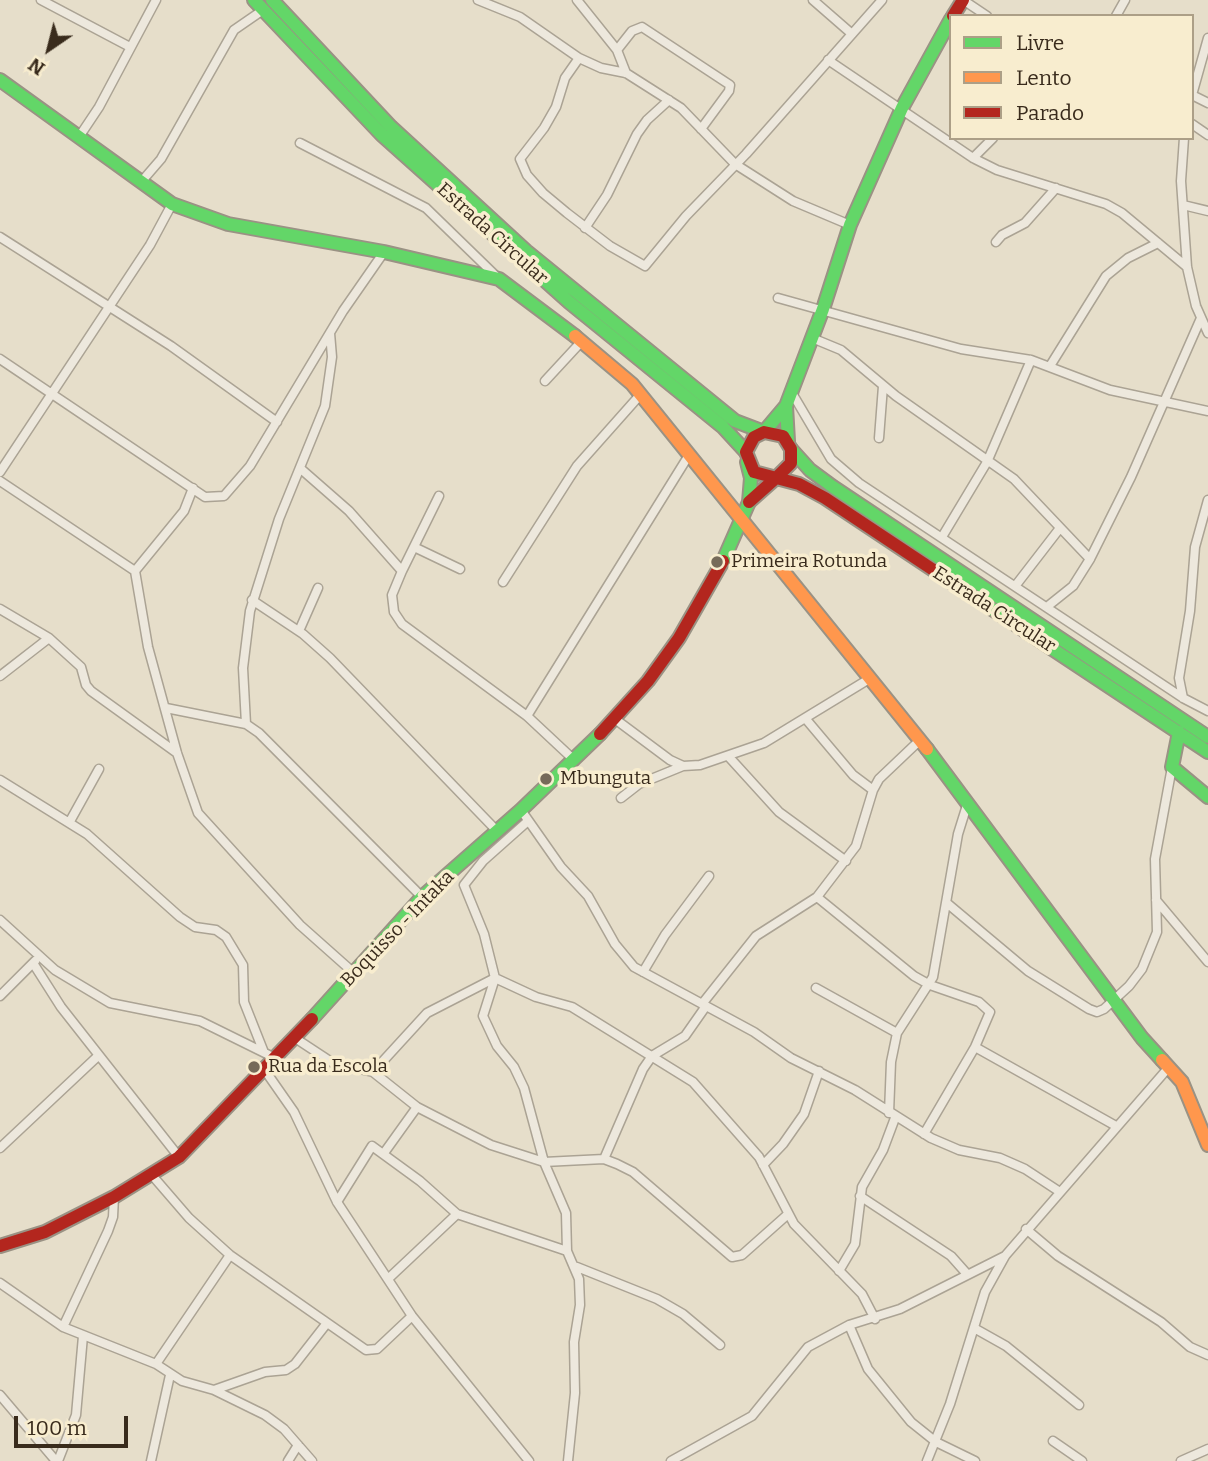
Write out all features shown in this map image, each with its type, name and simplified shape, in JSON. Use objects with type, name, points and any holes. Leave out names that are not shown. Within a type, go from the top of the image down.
[{"type":"street","points":[[40,0],[130,47]]},
{"type":"street","points":[[79,137],[99,107],[156,0]]},
{"type":"street","name":"Estrada Circular","points":[[254,0],[268,5],[391,127],[526,251],[735,421],[764,432]]},
{"type":"street","points":[[478,0],[520,17],[579,58],[601,68],[626,73],[669,100],[735,164],[793,201],[850,225]]},
{"type":"street","points":[[577,0],[617,50],[626,73]]},
{"type":"street","points":[[813,0],[852,34]]},
{"type":"street","points":[[579,58],[565,78],[556,107],[544,128],[520,159],[527,175],[543,193],[585,228],[645,266],[686,216],[882,0]]},
{"type":"street","points":[[963,0],[984,14]]},
{"type":"street","points":[[142,181],[161,159],[234,30],[268,5]]},
{"type":"street","name":"Estrada Circular","points":[[268,5],[382,135],[569,302],[723,427],[746,455]]},
{"type":"street","points":[[749,502],[751,478],[746,455],[750,441],[764,432],[786,407],[823,309],[850,225],[902,108],[949,22]]},
{"type":"street","points":[[617,50],[632,31],[642,27],[730,85],[729,91],[701,129]]},
{"type":"street","points":[[1194,88],[1208,38]]},
{"type":"street","points":[[828,60],[973,158],[997,170],[1106,204],[1122,213],[1187,267]]},
{"type":"street","points":[[0,80],[172,204],[228,224],[384,252],[499,279]]},
{"type":"street","points":[[585,228],[607,195],[636,134],[669,100]]},
{"type":"street","points":[[973,158],[991,140]]},
{"type":"street","points":[[1184,140],[1183,205],[1187,267],[1208,333]]},
{"type":"street","points":[[300,143],[426,208],[499,279],[582,341],[640,395],[968,802],[1116,998],[1142,1038],[1186,1089],[1208,1145]]},
{"type":"street","points":[[996,242],[1002,235],[1025,223],[1056,188]]},
{"type":"street","points":[[0,472],[150,245],[172,204]]},
{"type":"street","points":[[1183,205],[1208,211]]},
{"type":"street","points":[[0,237],[109,306],[277,422]]},
{"type":"street","points":[[1050,366],[1106,276],[1128,258],[1158,243]]},
{"type":"street","points":[[0,359],[205,497],[224,496],[250,466],[330,333],[384,252]]},
{"type":"street","points":[[778,298],[961,349],[1031,360],[1110,390],[1208,411]]},
{"type":"street","points":[[1048,606],[1073,586],[1090,559],[1131,477],[1162,402],[1202,318]]},
{"type":"street","points":[[246,724],[243,668],[252,600],[279,519],[325,405],[332,358],[330,333]]},
{"type":"street","points":[[812,338],[841,350],[883,386],[1014,479],[1090,559]]},
{"type":"street","points":[[545,381],[582,341]]},
{"type":"street","points":[[942,537],[988,462],[1031,360]]},
{"type":"street","points":[[879,438],[883,386]]},
{"type":"street","points":[[792,393],[831,459],[859,483],[1183,698],[1208,711]]},
{"type":"street","points":[[503,582],[577,466],[640,395]]},
{"type":"street","points":[[749,502],[791,463],[786,407]]},
{"type":"street","points":[[764,432],[777,433],[790,445]]},
{"type":"street","name":"Estrada Circular","points":[[790,445],[810,470],[833,487],[1208,737]]},
{"type":"street","points":[[527,716],[690,454]]},
{"type":"street","points":[[746,455],[754,472],[776,478]]},
{"type":"street","points":[[301,469],[349,511],[402,570]]},
{"type":"street","name":"Estrada Circular","points":[[776,478],[799,484],[825,498],[1208,751]]},
{"type":"street","points":[[0,481],[135,571],[148,647],[177,754],[190,795],[205,823],[300,925],[354,973]]},
{"type":"street","points":[[135,571],[184,511],[193,488]]},
{"type":"street","points":[[439,496],[402,570],[392,605],[402,624],[527,716],[573,759]]},
{"type":"street","points":[[1183,698],[1179,678],[1190,611],[1195,547],[1208,500]]},
{"type":"street","name":"Boquisso - Intaka","points":[[0,1247],[45,1232],[114,1197],[179,1157],[295,1038],[422,897],[497,831],[525,816],[573,759],[615,719],[648,681],[679,638],[717,575],[743,521],[749,502]]},
{"type":"street","points":[[1016,585],[1060,528]]},
{"type":"street","points":[[414,547],[460,569]]},
{"type":"street","points":[[299,631],[318,587]]},
{"type":"street","points":[[252,600],[299,631],[365,694],[497,831]]},
{"type":"street","points":[[0,608],[48,638],[81,667],[86,685],[92,691],[177,754]]},
{"type":"street","points":[[0,676],[48,638]]},
{"type":"street","points":[[1167,687],[1179,678]]},
{"type":"street","points":[[621,797],[639,784],[683,766],[729,757],[764,743],[869,679]]},
{"type":"street","points":[[166,708],[246,724],[291,762],[422,897]]},
{"type":"street","points":[[805,718],[853,775],[873,790]]},
{"type":"street","points":[[615,719],[670,760],[683,766]]},
{"type":"street","points":[[948,904],[1028,971],[1089,1010],[1097,1012],[1104,1009],[1142,968],[1157,932],[1155,859],[1179,732]]},
{"type":"street","points":[[604,1159],[652,1056],[685,1036],[704,1005],[756,936],[817,897],[846,861],[865,822],[873,790],[884,772],[919,741]]},
{"type":"street","points":[[729,757],[779,812],[846,861]]},
{"type":"street","points":[[1172,767],[1208,797]]},
{"type":"street","points":[[69,822],[99,769]]},
{"type":"street","points":[[0,780],[87,834],[180,917],[195,926],[216,930],[226,937],[243,965],[244,1002],[263,1050]]},
{"type":"street","points":[[839,1271],[855,1244],[860,1196],[892,1116],[891,1062],[897,1033],[930,985],[948,904],[958,834],[968,802]]},
{"type":"street","points":[[568,1461],[575,1393],[575,1342],[580,1305],[577,1268],[567,1251],[566,1213],[544,1162],[524,1087],[514,1067],[489,1032],[483,1016],[495,978],[484,934],[464,885],[525,816],[561,867],[589,896],[626,959],[643,972],[925,1134],[948,1146],[1000,1158],[1025,1169],[1060,1192]]},
{"type":"street","points":[[643,972],[665,935],[709,876]]},
{"type":"street","points":[[817,897],[930,985],[987,1007],[988,1017],[975,1047],[925,1134]]},
{"type":"street","points":[[1156,900],[1208,962]]},
{"type":"street","points":[[0,920],[55,970],[110,1003],[200,1021],[275,1058]]},
{"type":"street","points":[[0,996],[39,956]]},
{"type":"street","points":[[33,963],[98,1056],[179,1157]]},
{"type":"street","points":[[495,978],[536,997],[572,1007],[693,1082],[763,1165],[787,1215],[862,1294],[875,1319]]},
{"type":"street","points":[[373,1072],[427,1013],[495,978]]},
{"type":"street","points":[[816,988],[897,1033]]},
{"type":"street","points":[[295,1038],[333,1063],[373,1072],[417,1107],[491,1145],[544,1162],[604,1159],[633,1172],[732,1257],[742,1255],[787,1215]]},
{"type":"street","points":[[975,1047],[1116,1126]]},
{"type":"street","points":[[0,1148],[98,1056]]},
{"type":"street","points":[[927,1461],[936,1442],[985,1292],[1005,1256],[1169,1067]]},
{"type":"street","points":[[264,1069],[294,1112],[337,1202],[412,1316],[528,1460]]},
{"type":"street","points":[[763,1165],[783,1144],[804,1114],[819,1071]]},
{"type":"street","points":[[384,1153],[417,1107]]},
{"type":"street","points":[[337,1202],[370,1148],[374,1147],[457,1214],[567,1251]]},
{"type":"street","points":[[151,1174],[189,1218],[230,1255],[327,1323],[372,1350],[412,1316]]},
{"type":"street","points":[[860,1196],[944,1251],[967,1274]]},
{"type":"street","points":[[63,1327],[108,1231],[113,1217],[114,1197]]},
{"type":"street","points":[[389,1278],[457,1214]]},
{"type":"street","points":[[1026,1229],[1058,1256],[1161,1322],[1190,1347],[1208,1355]]},
{"type":"street","points":[[156,1364],[230,1255]]},
{"type":"street","points":[[672,1461],[752,1416],[808,1347],[849,1325],[875,1319],[1005,1256]]},
{"type":"street","points":[[577,1268],[657,1299],[683,1314],[720,1345]]},
{"type":"street","points":[[0,1283],[63,1327],[156,1364],[170,1375],[214,1390],[265,1415],[312,1461]]},
{"type":"street","points":[[214,1390],[265,1372],[286,1370],[295,1364],[327,1323]]},
{"type":"street","points":[[849,1325],[862,1358],[876,1380],[917,1429],[936,1442],[975,1461]]},
{"type":"street","points":[[974,1328],[1006,1346],[1079,1405]]},
{"type":"street","points":[[0,1395],[57,1461],[76,1415],[83,1336]]},
{"type":"street","points":[[152,1461],[170,1375]]},
{"type":"street","points":[[1053,1441],[1082,1461]]},
{"type":"street","points":[[288,1461],[298,1445]]},
{"type":"street","points":[[1181,1461],[1208,1449]]},
{"type":"street","points":[[952,1450],[956,1461]]},
{"type":"traffic: fast","points":[[254,0],[382,135],[569,302],[723,427],[746,452]]},
{"type":"traffic: fast","points":[[272,0],[391,127],[526,251],[735,421],[764,432]]},
{"type":"traffic: fast","points":[[788,441],[786,406],[823,309],[850,225],[902,108],[949,23]]},
{"type":"traffic: fast","points":[[0,80],[172,204],[228,224],[384,252],[499,279],[575,336]]},
{"type":"traffic: fast","points":[[764,432],[786,406]]},
{"type":"traffic: fast","points":[[791,449],[810,470],[833,487],[1208,737]]},
{"type":"traffic: fast","points":[[723,561],[749,502],[751,478],[747,462]]},
{"type":"traffic: fast","points":[[968,593],[1208,752]]},
{"type":"traffic: fast","points":[[1179,732],[1172,767],[1208,797]]},
{"type":"traffic: fast","points":[[312,1019],[422,897],[521,810],[600,734]]},
{"type":"traffic: fast","points":[[927,749],[1142,1038],[1162,1060]]},
{"type":"traffic: slow","points":[[575,336],[632,384],[927,749]]},
{"type":"traffic: slow","points":[[1162,1060],[1182,1082],[1208,1145]]},
{"type":"traffic: jam","points":[[954,14],[963,0]]},
{"type":"traffic: jam","points":[[776,478],[791,463],[791,449],[783,436],[764,432],[754,437],[746,452],[754,472],[799,484],[825,498],[968,593]]},
{"type":"traffic: jam","points":[[749,502],[776,478]]},
{"type":"traffic: jam","points":[[600,734],[648,681],[679,638],[723,561]]},
{"type":"traffic: jam","points":[[0,1246],[45,1232],[114,1197],[179,1157],[312,1019]]},
{"type":"place","name":"Primeira Rotunda","points":[[717,562]]},
{"type":"place","name":"Mbunguta","points":[[546,779]]},
{"type":"place","name":"Rua da Escola","points":[[254,1067]]}]
